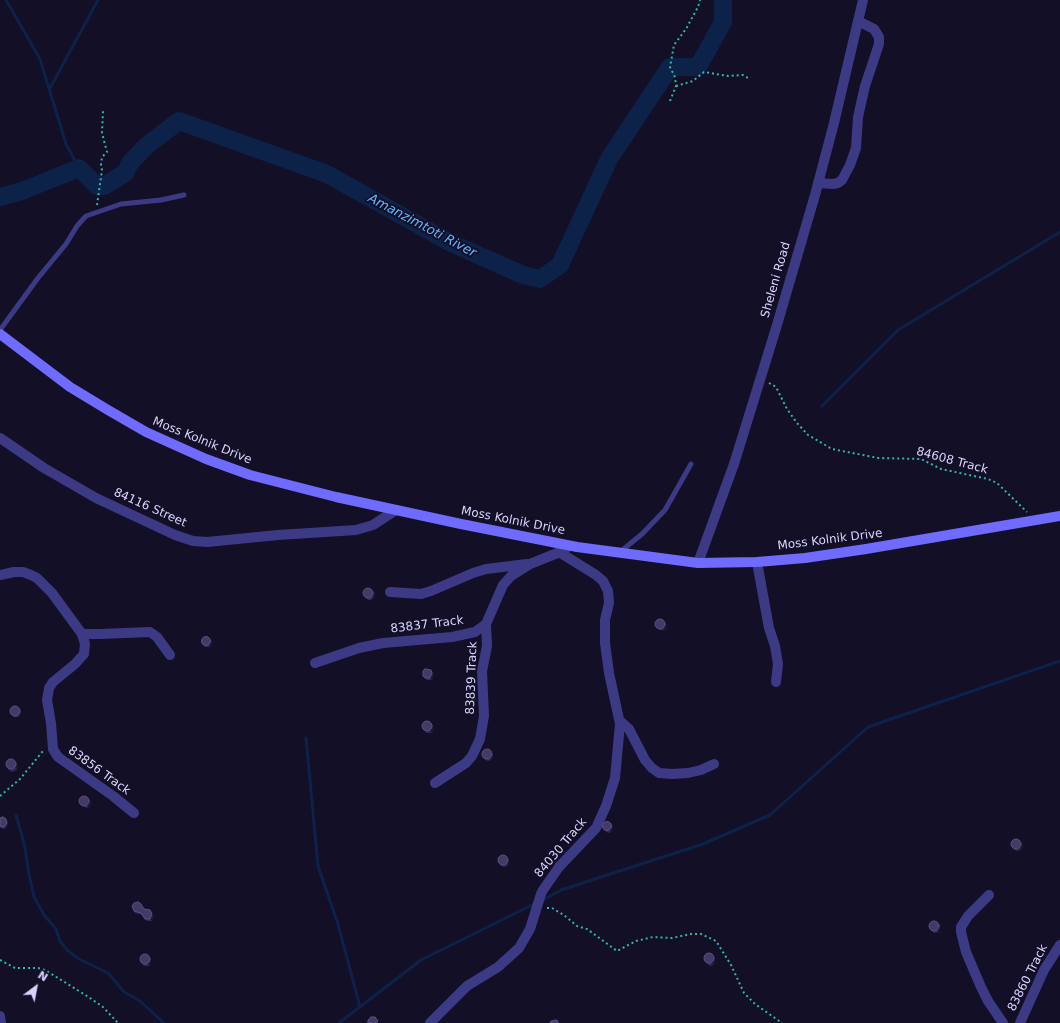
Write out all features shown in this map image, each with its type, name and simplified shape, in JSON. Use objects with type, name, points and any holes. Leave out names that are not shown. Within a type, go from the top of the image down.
[{"type":"main road","name":"Moss Kolnik Drive","points":[[0,334],[70,387],[130,424],[166,442],[206,459],[250,475],[301,489],[461,524],[577,547],[698,563],[757,562],[805,558],[866,549],[1060,516]]},
{"type":"street","name":"Sheleni Road","points":[[698,563],[734,464],[818,183],[863,0]]},
{"type":"street","points":[[818,183],[833,184],[842,180],[850,165],[856,148],[858,117],[865,86],[879,44],[879,37],[874,29],[858,21]]},
{"type":"street","name":"84116 Street","points":[[0,438],[44,468],[96,498],[175,535],[193,541],[215,542],[278,535],[356,530],[373,525],[396,510]]},
{"type":"street","points":[[486,624],[506,581],[515,572],[559,552],[577,547]]},
{"type":"street","name":"84030 Track","points":[[430,1023],[467,986],[498,967],[519,948],[530,929],[541,894],[559,867],[595,831],[615,778],[620,734],[620,720],[609,673],[605,643],[605,620],[609,603],[608,590],[596,575],[559,552]]},
{"type":"street","points":[[757,562],[769,628],[775,646],[778,664],[776,682]]},
{"type":"street","points":[[390,592],[421,594],[486,569],[530,564]]},
{"type":"street","points":[[0,575],[23,572],[37,578],[52,593],[82,634],[150,632],[157,636],[170,655]]},
{"type":"street","name":"83837 Track","points":[[315,663],[368,646],[403,640],[452,637],[475,632],[486,624]]},
{"type":"street","name":"83839 Track","points":[[435,783],[466,763],[472,756],[480,739],[484,716],[482,667],[487,646],[486,624]]},
{"type":"street","name":"83856 Track","points":[[82,634],[85,644],[84,654],[75,664],[53,682],[49,688],[47,700],[52,723],[53,749],[56,755],[134,813]]},
{"type":"street","points":[[620,720],[629,729],[644,760],[659,773],[688,773],[701,770],[714,764]]},
{"type":"street","points":[[989,895],[968,916],[961,927],[961,932],[966,952],[981,987],[988,1001],[1003,1023]]},
{"type":"street","name":"83860 Track","points":[[1020,1023],[1044,970],[1060,945]]},
{"type":"street","points":[[0,1016],[1,1023]]},
{"type":"street","points":[[1014,1023],[1020,1023]]},
{"type":"lane","points":[[0,330],[86,216],[122,204],[161,200],[184,195]]},
{"type":"lane","points":[[619,553],[642,534],[665,510],[691,464]]},
{"type":"path","points":[[670,101],[676,86],[675,77],[670,67],[674,45],[686,29],[698,8],[700,0]]},
{"type":"path","points":[[676,86],[693,81],[704,72],[728,76],[743,75],[748,78]]},
{"type":"path","points":[[99,195],[102,157],[107,152],[102,133],[103,111]]},
{"type":"path","name":"84608 Track","points":[[760,379],[776,387],[787,410],[808,435],[832,449],[878,458],[921,460],[941,469],[988,479],[997,483],[1036,520]]},
{"type":"path","points":[[0,796],[20,780],[42,752],[52,742]]},
{"type":"path","points":[[538,906],[552,908],[577,926],[587,929],[597,935],[611,948],[617,951],[636,941],[653,937],[672,938],[691,934],[701,934],[716,941],[731,965],[744,993],[755,1004],[782,1023]]},
{"type":"path","points":[[0,960],[15,968],[38,968],[45,970],[88,996],[118,1023]]},
{"type":"building","points":[[368,588],[373,593],[368,598],[363,593]]},
{"type":"building","points":[[660,619],[665,624],[660,629],[655,624]]},
{"type":"building","points":[[206,636],[211,641],[206,646],[201,641]]},
{"type":"building","points":[[425,669],[431,670],[432,673],[430,678],[425,678],[423,676],[423,671]]},
{"type":"building","points":[[15,706],[20,711],[15,716],[10,711]]},
{"type":"building","points":[[427,721],[432,726],[427,731],[422,726]]},
{"type":"building","points":[[487,749],[492,754],[487,759],[482,754]]},
{"type":"building","points":[[11,759],[16,764],[11,769],[6,764]]},
{"type":"building","points":[[84,796],[89,801],[84,806],[79,801]]},
{"type":"building","points":[[3,817],[6,819],[7,823],[2,827],[0,826],[0,818]]},
{"type":"building","points":[[607,821],[612,826],[607,831],[602,826]]},
{"type":"building","points":[[1016,839],[1021,844],[1016,849],[1011,844]]},
{"type":"building","points":[[503,855],[508,860],[503,865],[498,860]]},
{"type":"building","points":[[138,902],[144,909],[150,910],[152,914],[150,919],[145,919],[141,913],[134,911],[132,906],[134,903]]},
{"type":"building","points":[[934,921],[939,926],[934,931],[929,926]]},
{"type":"building","points":[[709,953],[714,958],[709,963],[704,958]]},
{"type":"building","points":[[145,954],[150,959],[145,964],[140,959]]},
{"type":"building","points":[[371,1017],[375,1017],[378,1021],[376,1023],[368,1023],[368,1020]]},
{"type":"building","points":[[556,1020],[558,1023],[550,1023],[551,1021]]},
{"type":"waterway","points":[[6,0],[40,59],[66,144],[79,168]]},
{"type":"waterway","points":[[49,90],[98,0]]},
{"type":"waterway","name":"Amanzimtoti River","points":[[0,197],[22,191],[79,168],[97,186],[104,186],[125,173],[130,163],[146,146],[179,121],[327,174],[449,242],[523,275],[540,279],[560,265],[609,159],[670,67],[698,67],[723,22],[723,0]]},
{"type":"waterway","points":[[822,406],[898,330],[1060,232]]},
{"type":"waterway","points":[[543,900],[561,890],[703,844],[770,815],[868,727],[1060,661]]},
{"type":"waterway","points":[[306,738],[318,866],[338,924],[360,1007]]},
{"type":"waterway","points":[[16,815],[24,843],[34,897],[44,915],[56,929],[60,941],[67,950],[79,959],[108,973],[124,992],[140,1001],[164,1023]]},
{"type":"waterway","points":[[339,1023],[421,960],[536,903]]}]
